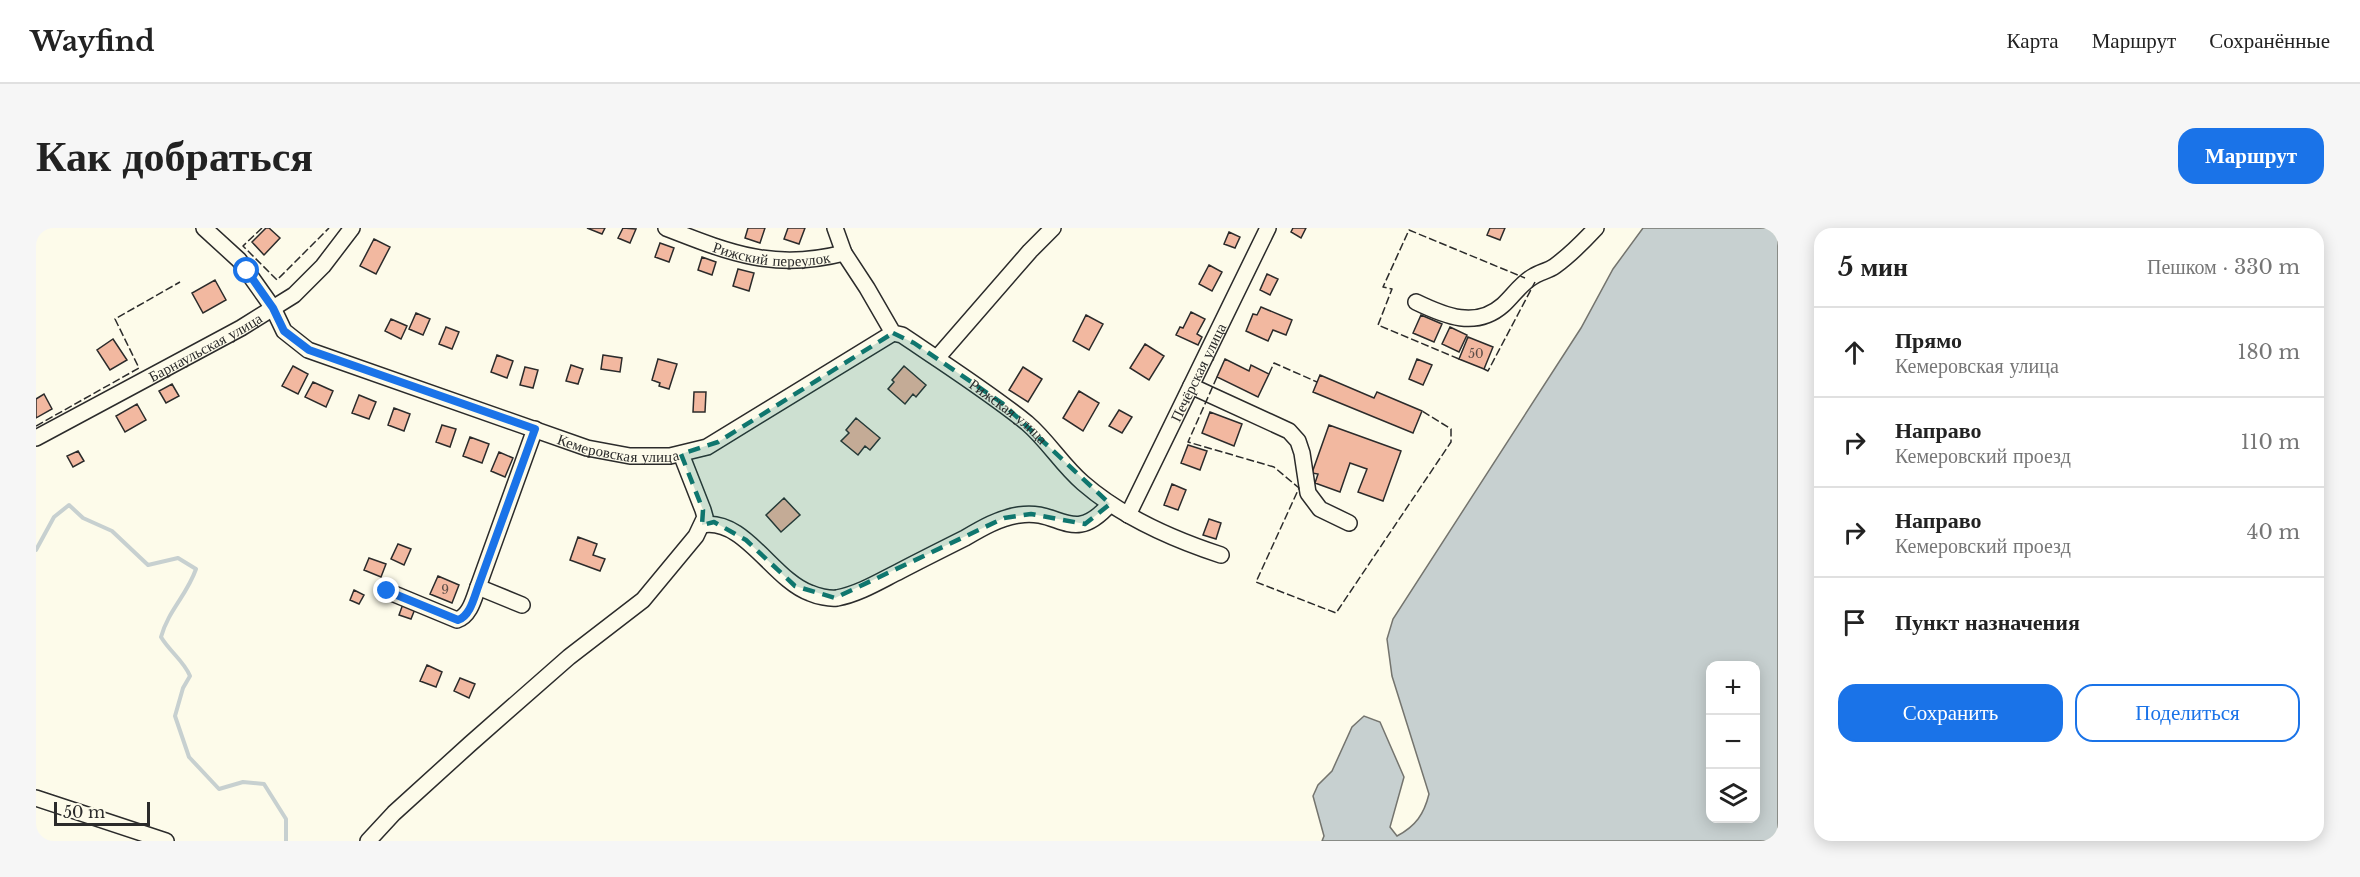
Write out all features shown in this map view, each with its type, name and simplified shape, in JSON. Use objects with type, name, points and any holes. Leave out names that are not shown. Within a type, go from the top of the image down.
[{"type":"street","name":"Кемеровская улица","points":[[204,228],[239,260],[273,308],[284,331],[309,350],[608,453],[630,456],[681,454],[707,447],[893,333]]},
{"type":"street","name":"Барнаульская улица","points":[[36,438],[294,295],[322,266],[352,228]]},
{"type":"street","name":"Рижский переулок","points":[[666,228],[727,251],[765,260],[801,261],[844,253]]},
{"type":"street","points":[[835,228],[844,253],[893,333]]},
{"type":"street","points":[[937,358],[1030,251],[1053,228]]},
{"type":"street","name":"Печёрская улица","points":[[1128,515],[1268,228]]},
{"type":"street","points":[[1416,302],[1448,317],[1473,319],[1487,315],[1502,306],[1535,275],[1555,266],[1575,250],[1596,228]]},
{"type":"street","name":"Рижская улица","points":[[893,333],[902,335],[937,358],[1028,424],[1045,439],[1064,464],[1082,482],[1110,504],[1179,539],[1221,555]]},
{"type":"street","points":[[1191,386],[1289,431],[1298,441],[1302,453],[1308,493],[1320,509],[1349,523]]},
{"type":"street","points":[[387,591],[458,620],[463,619],[478,587],[535,429]]},
{"type":"street","points":[[369,841],[394,813],[486,729],[569,657],[643,600],[696,536],[705,517],[681,454]]},
{"type":"street","points":[[702,525],[714,522],[746,540],[795,586],[811,594],[835,598],[859,591],[1004,518],[1031,514],[1072,524],[1085,524],[1096,520],[1110,504]]},
{"type":"street","points":[[478,587],[522,605]]},
{"type":"street","points":[[36,798],[166,841]]},
{"type":"highlighted area","points":[[893,333],[914,343],[1002,403],[1110,504],[1085,524],[1031,514],[1004,518],[835,598],[795,586],[746,540],[714,522],[702,525],[703,510],[681,454],[718,442]]},
{"type":"shaded area","points":[[1643,228],[1778,228],[1778,841],[1322,841],[1324,836],[1313,796],[1318,785],[1332,771],[1352,727],[1364,716],[1380,722],[1404,777],[1390,827],[1397,836],[1414,824],[1425,808],[1429,794],[1392,676],[1387,639],[1393,619],[1581,328],[1613,269]]},
{"type":"building","points":[[266,228],[280,238],[264,255],[252,242]]},
{"type":"building","points":[[587,228],[605,228],[602,234]]},
{"type":"building","points":[[623,228],[636,229],[630,243],[618,238]]},
{"type":"building","points":[[748,228],[765,228],[760,243],[745,238]]},
{"type":"building","points":[[788,228],[805,228],[799,244],[784,239]]},
{"type":"building","points":[[1293,228],[1306,228],[1301,238],[1291,232]]},
{"type":"building","points":[[1490,228],[1505,228],[1500,240],[1487,235]]},
{"type":"building","points":[[1229,232],[1240,237],[1235,248],[1224,244]]},
{"type":"building","points":[[374,239],[390,247],[376,274],[360,266]]},
{"type":"building","points":[[660,243],[674,248],[669,262],[655,257]]},
{"type":"building","points":[[702,257],[716,262],[712,275],[698,270]]},
{"type":"building","points":[[1209,265],[1222,272],[1212,291],[1199,284]]},
{"type":"building","points":[[738,269],[754,273],[749,291],[733,286]]},
{"type":"building","points":[[1267,274],[1278,279],[1270,295],[1260,290]]},
{"type":"building","points":[[215,280],[226,300],[203,313],[192,293]]},
{"type":"building","points":[[1261,307],[1292,320],[1286,335],[1273,330],[1268,341],[1246,331],[1253,314],[1257,315]]},
{"type":"building","points":[[1191,312],[1205,319],[1197,334],[1202,337],[1198,345],[1176,335],[1180,327],[1183,328]]},
{"type":"building","points":[[416,313],[430,319],[423,335],[409,329]]},
{"type":"building","points":[[1086,315],[1103,324],[1089,350],[1073,341]]},
{"type":"building","points":[[1421,315],[1442,324],[1434,342],[1413,333]]},
{"type":"building","points":[[391,319],[407,326],[401,339],[385,331]]},
{"type":"building","points":[[446,327],[459,332],[452,349],[439,344]]},
{"type":"building","points":[[1450,327],[1467,335],[1459,352],[1442,344]]},
{"type":"building","points":[[1468,337],[1493,347],[1484,369],[1459,359]]},
{"type":"building","points":[[113,339],[127,360],[110,370],[97,350]]},
{"type":"building","points":[[1145,344],[1164,356],[1149,380],[1130,368]]},
{"type":"building","points":[[497,355],[513,361],[507,378],[491,372]]},
{"type":"building","points":[[603,355],[622,358],[620,372],[601,369]]},
{"type":"building","points":[[658,359],[677,364],[669,389],[659,386],[660,383],[652,380]]},
{"type":"building","points":[[1225,359],[1249,371],[1251,365],[1269,374],[1258,397],[1217,377]]},
{"type":"building","points":[[1417,359],[1432,365],[1423,385],[1409,379]]},
{"type":"building","points":[[571,365],[583,369],[578,384],[566,381]]},
{"type":"building","points":[[293,366],[308,374],[298,394],[282,386]]},
{"type":"building","points":[[904,366],[926,385],[916,397],[913,394],[905,404],[888,389],[894,382],[892,380]]},
{"type":"building","points":[[525,367],[538,370],[533,388],[520,385]]},
{"type":"building","points":[[1023,367],[1042,379],[1028,402],[1009,390]]},
{"type":"building","points":[[1320,375],[1374,398],[1377,392],[1422,411],[1413,433],[1313,392]]},
{"type":"building","points":[[313,382],[333,391],[326,407],[305,397]]},
{"type":"building","points":[[172,384],[179,396],[166,403],[159,391]]},
{"type":"building","points":[[1079,391],[1099,403],[1083,431],[1063,418]]},
{"type":"building","points":[[694,392],[706,392],[705,412],[693,412]]},
{"type":"building","points":[[44,394],[52,409],[36,418],[36,399]]},
{"type":"building","points":[[359,395],[376,402],[369,419],[352,413]]},
{"type":"building","points":[[137,404],[146,420],[125,432],[116,416]]},
{"type":"building","points":[[394,408],[410,414],[404,431],[388,425]]},
{"type":"building","points":[[1119,410],[1132,417],[1122,433],[1109,426]]},
{"type":"building","points":[[1210,412],[1242,424],[1234,446],[1202,433]]},
{"type":"building","points":[[856,418],[880,438],[870,450],[865,446],[858,455],[841,441],[849,433],[846,430]]},
{"type":"building","points":[[442,425],[456,429],[450,447],[436,442]]},
{"type":"building","points":[[1329,425],[1401,451],[1383,501],[1358,492],[1367,469],[1350,463],[1340,492],[1315,483],[1318,474],[1312,473]]},
{"type":"building","points":[[470,437],[489,444],[482,463],[463,456]]},
{"type":"building","points":[[1188,445],[1207,451],[1200,470],[1181,463]]},
{"type":"building","points":[[78,451],[84,461],[73,467],[67,456]]},
{"type":"building","points":[[499,452],[513,458],[505,477],[491,471]]},
{"type":"building","points":[[1172,484],[1186,490],[1178,510],[1164,505]]},
{"type":"building","points":[[784,498],[800,515],[781,532],[766,515]]},
{"type":"building","points":[[1209,519],[1221,523],[1216,539],[1203,535]]},
{"type":"building","points":[[578,537],[597,544],[593,555],[605,559],[600,571],[570,560]]},
{"type":"building","points":[[398,544],[411,549],[404,565],[391,559]]},
{"type":"building","points":[[369,558],[386,564],[381,577],[364,570]]},
{"type":"building","points":[[438,576],[459,585],[452,603],[430,594]]},
{"type":"building","points":[[354,590],[364,595],[359,604],[350,600]]},
{"type":"building","points":[[403,604],[415,609],[411,619],[399,615]]},
{"type":"building","points":[[427,665],[442,672],[436,687],[420,681]]},
{"type":"building","points":[[460,678],[475,684],[469,698],[454,691]]},
{"type":"waterway","points":[[36,550],[54,517],[69,505],[83,518],[112,531],[148,565],[178,558],[196,569],[188,587],[168,619],[161,637],[190,676],[183,688],[175,716],[189,757],[219,789],[243,782],[264,784],[286,819],[286,841]]},
{"type":"fence","points":[[262,228],[243,246],[277,280],[329,228]]},
{"type":"fence","points":[[1459,359],[1378,325],[1392,289],[1383,287],[1409,230],[1525,278]]},
{"type":"fence","points":[[36,426],[139,368],[115,319],[180,282]]},
{"type":"fence","points":[[1484,369],[1488,371],[1535,282]]},
{"type":"fence","points":[[1269,374],[1274,363],[1317,382]]},
{"type":"fence","points":[[1217,377],[1188,442],[1274,467],[1299,488],[1256,582],[1336,613],[1451,442],[1451,429],[1422,411]]},
{"type":"route","points":[[247,271],[273,308],[284,331],[309,350],[535,429],[478,587],[463,619],[458,620],[387,591]]}]
